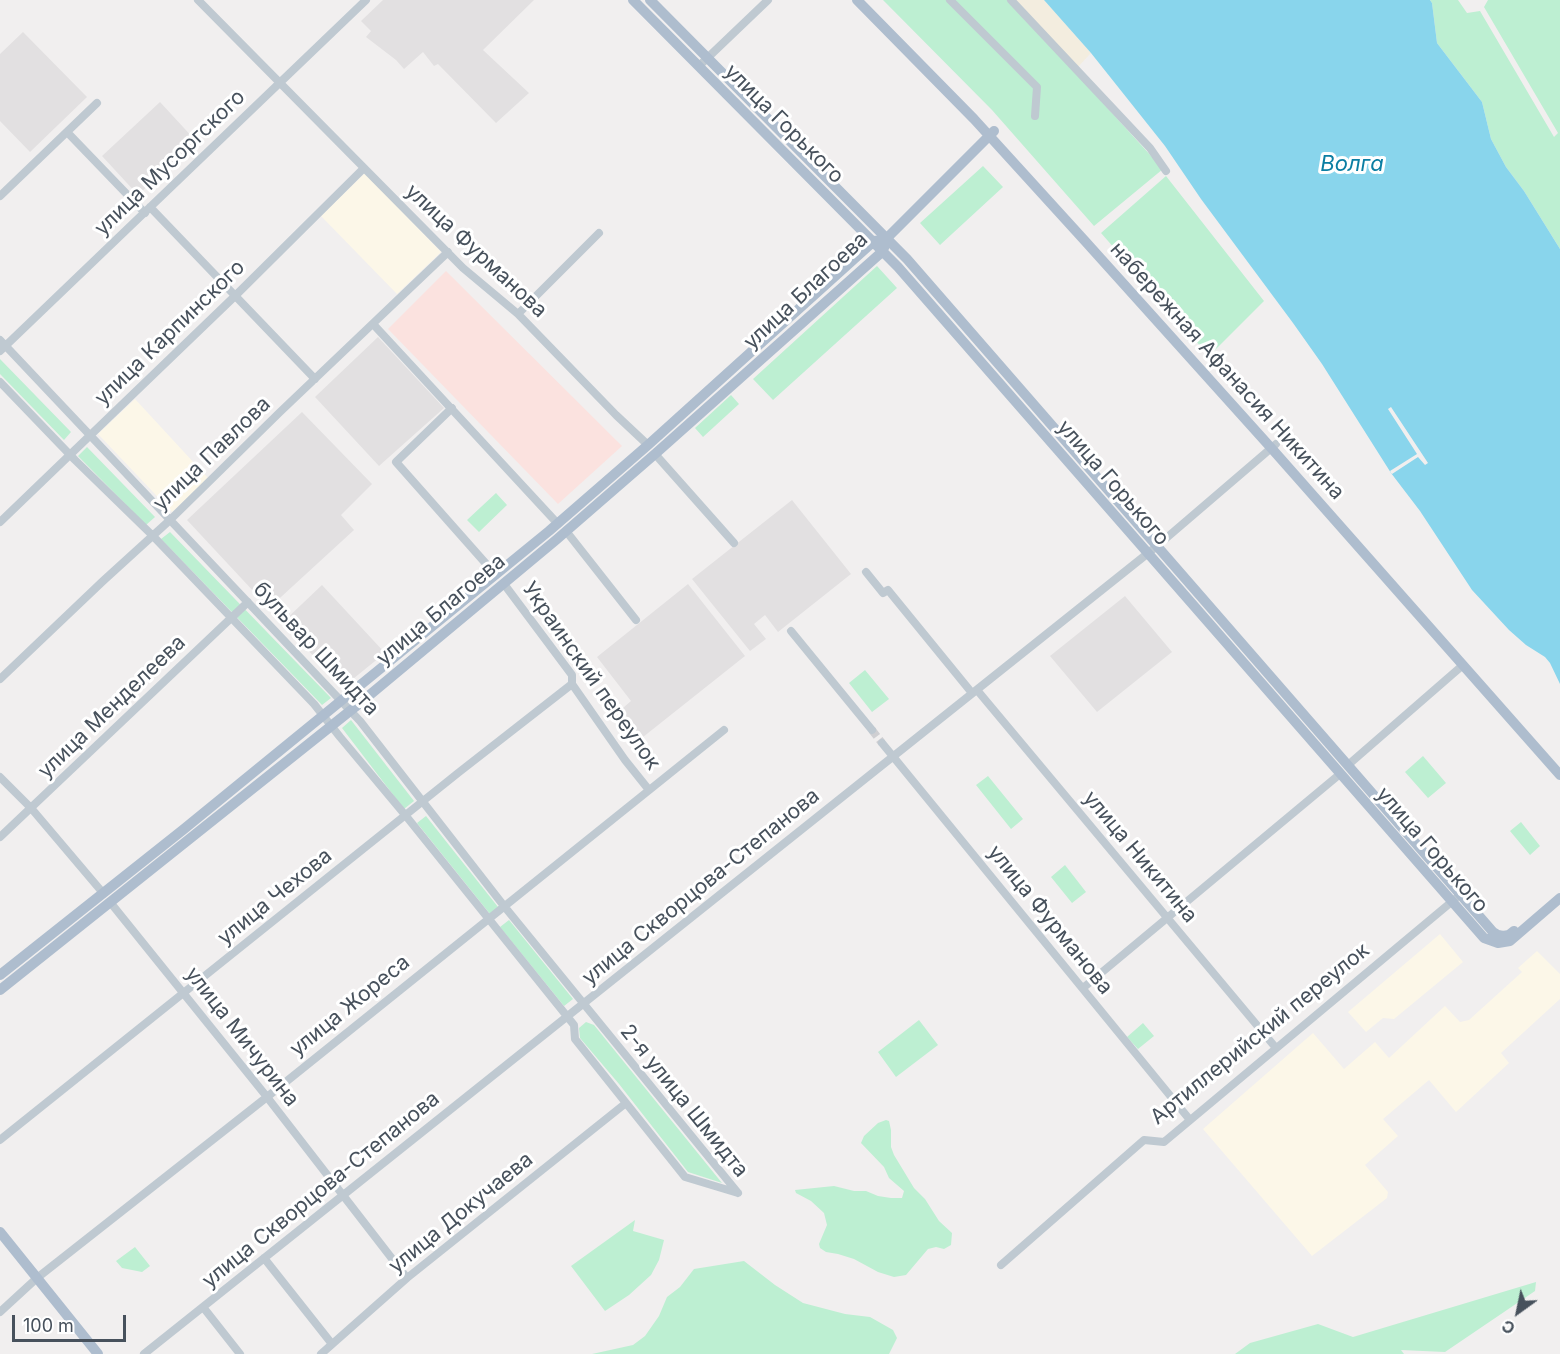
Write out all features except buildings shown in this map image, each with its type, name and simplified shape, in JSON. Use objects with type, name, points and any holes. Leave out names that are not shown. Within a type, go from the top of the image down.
[{"type":"main road","name":"улица Горького","points":[[633,0],[703,62],[887,238],[1152,550],[1456,898],[1484,938],[1500,944],[1508,942],[1560,898]]},
{"type":"main road","name":"улица Горького","points":[[650,0],[703,62],[883,250],[1152,550]]},
{"type":"main road","name":"набережная Афанасия Никитина","points":[[857,0],[992,133]]},
{"type":"main road","name":"набережная Афанасия Никитина","points":[[867,0],[992,133],[1560,765]]},
{"type":"main road","name":"улица Благоева","points":[[0,975],[107,897],[350,710],[883,250],[887,238],[992,133]]},
{"type":"main road","name":"улица Благоева","points":[[652,449],[874,241],[887,238]]},
{"type":"main road","name":"набережная Афанасия Никитина","points":[[1274,446],[1560,775]]},
{"type":"main road","name":"улица Благоева","points":[[107,897],[113,886],[342,701],[500,579]]},
{"type":"main road","name":"улица Горького","points":[[1456,898],[1493,932],[1501,936],[1509,935],[1560,890]]},
{"type":"main road","points":[[0,990],[100,910],[107,897]]},
{"type":"main road","points":[[0,1232],[99,1354]]},
{"type":"street","name":"улица Фурманова","points":[[198,0],[463,268],[518,314],[652,449],[734,543]]},
{"type":"street","name":"улица Мусоргского","points":[[2,346],[366,0]]},
{"type":"street","points":[[703,62],[768,0]]},
{"type":"street","points":[[950,0],[1037,87],[1035,116]]},
{"type":"street","points":[[1011,0],[1150,148],[1166,171]]},
{"type":"street","points":[[0,196],[96,103]]},
{"type":"street","points":[[67,132],[235,296],[315,379]]},
{"type":"street","name":"улица Карпинского","points":[[0,522],[235,296],[364,168]]},
{"type":"street","points":[[518,314],[599,233]]},
{"type":"street","name":"улица Павлова","points":[[0,679],[170,520],[448,252]]},
{"type":"street","points":[[373,324],[562,527],[636,620]]},
{"type":"street","name":"бульвар Шмидта","points":[[2,346],[91,436],[350,710],[583,1004]]},
{"type":"street","name":"бульвар Шмидта","points":[[0,382],[315,704],[567,1016]]},
{"type":"street","name":"Украинский переулок","points":[[452,408],[396,462],[500,579],[572,675],[572,684],[649,790]]},
{"type":"street","name":"улица Скворцова-Степанова","points":[[144,1354],[1152,550],[1274,446]]},
{"type":"street","name":"улица Никитина","points":[[866,572],[883,594],[888,590],[975,691],[1276,1048]]},
{"type":"street","name":"улица Менделеева","points":[[0,837],[248,602]]},
{"type":"street","points":[[790,631],[872,730]]},
{"type":"street","points":[[1083,988],[1344,770],[1463,665]]},
{"type":"street","name":"улица Чехова","points":[[0,1140],[572,684]]},
{"type":"street","name":"улица Жореса","points":[[0,1312],[38,1278],[724,730]]},
{"type":"street","name":"улица Фурманова","points":[[882,743],[1190,1120]]},
{"type":"street","name":"улица Мичурина","points":[[0,777],[31,808],[107,897],[267,1097],[407,1278]]},
{"type":"street","name":"Артиллерийский переулок","points":[[1001,1265],[1144,1140],[1164,1142],[1456,898]]},
{"type":"street","name":"2-я улица Шмидта","points":[[567,1016],[574,1025],[575,1039],[685,1178],[738,1193],[583,1004]]},
{"type":"street","name":"улица Докучаева","points":[[321,1354],[407,1278],[626,1104]]},
{"type":"street","points":[[264,1258],[332,1344]]},
{"type":"street","points":[[203,1307],[240,1354]]},
{"type":"shaded area","points":[[383,0],[534,0],[483,50],[529,93],[496,123],[438,64],[434,66],[423,52],[404,69],[366,37],[371,31],[361,21]]},
{"type":"shaded area","points":[[23,32],[87,97],[30,152],[0,121],[0,54]]},
{"type":"shaded area","points":[[160,102],[196,141],[138,195],[102,156]]},
{"type":"shaded area","points":[[365,173],[441,252],[397,294],[321,216]]},
{"type":"shaded area","points":[[446,271],[622,446],[558,504],[388,329]]},
{"type":"shaded area","points":[[378,337],[444,408],[379,466],[315,397]]},
{"type":"shaded area","points":[[135,399],[208,478],[172,512],[98,434]]},
{"type":"shaded area","points":[[302,412],[372,484],[341,515],[354,530],[269,608],[187,520]]},
{"type":"shaded area","points":[[792,500],[851,574],[778,632],[765,615],[754,624],[766,639],[750,651],[692,579]]},
{"type":"shaded area","points":[[688,584],[745,656],[638,741],[616,714],[631,701],[597,657]]},
{"type":"shaded area","points":[[322,585],[385,653],[343,687],[282,623]]},
{"type":"shaded area","points":[[1125,596],[1172,652],[1097,712],[1050,656]]},
{"type":"shaded area","points":[[1440,934],[1463,962],[1394,1019],[1383,1018],[1366,1032],[1348,1012]]},
{"type":"shaded area","points":[[1537,951],[1560,974],[1560,999],[1501,1053],[1509,1063],[1456,1112],[1429,1080],[1383,1119],[1398,1136],[1365,1165],[1388,1192],[1387,1198],[1312,1256],[1203,1129],[1313,1033],[1344,1069],[1375,1042],[1389,1058],[1445,1006],[1460,1022],[1469,1020],[1522,972],[1518,968]]},
{"type":"green space","points":[[883,0],[1009,0],[1163,169],[1094,226],[992,110]]},
{"type":"green space","points":[[1430,0],[1458,0],[1467,13],[1480,11],[1554,137],[1558,133],[1484,7],[1488,0],[1560,0],[1560,249],[1524,191],[1506,167],[1491,139],[1482,102],[1437,43]]},
{"type":"green space","points":[[983,166],[1003,187],[940,245],[920,223]]},
{"type":"green space","points":[[1166,176],[1264,301],[1209,356],[1101,233]]},
{"type":"green space","points":[[877,266],[897,288],[773,400],[753,379]]},
{"type":"green space","points":[[0,359],[71,432],[64,440],[0,374]]},
{"type":"green space","points":[[731,395],[739,404],[703,437],[695,428]]},
{"type":"green space","points":[[87,447],[155,517],[146,525],[78,456]]},
{"type":"green space","points":[[496,493],[507,505],[479,532],[467,520]]},
{"type":"green space","points":[[170,532],[331,698],[322,705],[161,539]]},
{"type":"green space","points":[[865,670],[889,699],[872,712],[849,683]]},
{"type":"green space","points":[[351,720],[414,801],[404,809],[342,728]]},
{"type":"green space","points":[[1423,756],[1446,783],[1428,798],[1405,772]]},
{"type":"green space","points":[[988,776],[1023,819],[1011,829],[976,785]]},
{"type":"green space","points":[[426,816],[498,907],[490,914],[417,823]]},
{"type":"green space","points":[[1521,822],[1540,846],[1530,855],[1510,831]]},
{"type":"green space","points":[[1065,865],[1086,892],[1072,903],[1051,877]]},
{"type":"green space","points":[[509,920],[573,999],[564,1006],[500,927]]},
{"type":"green space","points":[[919,1020],[938,1045],[896,1077],[878,1052]]},
{"type":"green space","points":[[586,1022],[594,1025],[722,1183],[688,1172],[580,1038],[579,1028]]},
{"type":"green space","points":[[1143,1023],[1154,1036],[1138,1049],[1127,1037]]},
{"type":"green space","points":[[889,1121],[891,1147],[894,1155],[914,1188],[925,1199],[939,1221],[952,1233],[951,1245],[944,1249],[936,1247],[928,1249],[906,1275],[894,1277],[878,1272],[854,1259],[826,1252],[820,1248],[819,1244],[827,1225],[824,1213],[795,1190],[834,1186],[854,1191],[866,1191],[878,1196],[902,1198],[904,1191],[889,1178],[884,1167],[861,1143],[864,1136],[878,1123]]},
{"type":"green space","points":[[635,1220],[633,1231],[664,1240],[659,1260],[651,1275],[629,1295],[605,1311],[571,1266]]},
{"type":"green space","points":[[135,1247],[150,1266],[142,1272],[122,1268],[116,1261]]},
{"type":"green space","points":[[744,1261],[803,1303],[845,1314],[870,1317],[893,1330],[897,1338],[889,1354],[592,1354],[633,1345],[645,1336],[659,1316],[667,1297],[680,1287],[694,1269]]},
{"type":"green space","points":[[1536,1282],[1535,1291],[1445,1352],[1401,1350],[1404,1354],[1235,1354],[1250,1343],[1318,1324],[1353,1337]]},
{"type":"sand","points":[[1013,0],[1044,0],[1091,53],[1077,68]]},
{"type":"water","name":"Волга","points":[[1044,0],[1430,0],[1437,43],[1482,102],[1491,139],[1506,167],[1524,191],[1560,249],[1560,684],[1545,657],[1526,645],[1509,630],[1472,590],[1420,511],[1391,473],[1322,364],[1165,146],[1091,53]]},
{"type":"pier","points":[[1391,407],[1428,463],[1425,465],[1418,457],[1391,473],[1390,471],[1417,454],[1388,409]]},
{"type":"tunnel","points":[[872,730],[882,743]]}]
